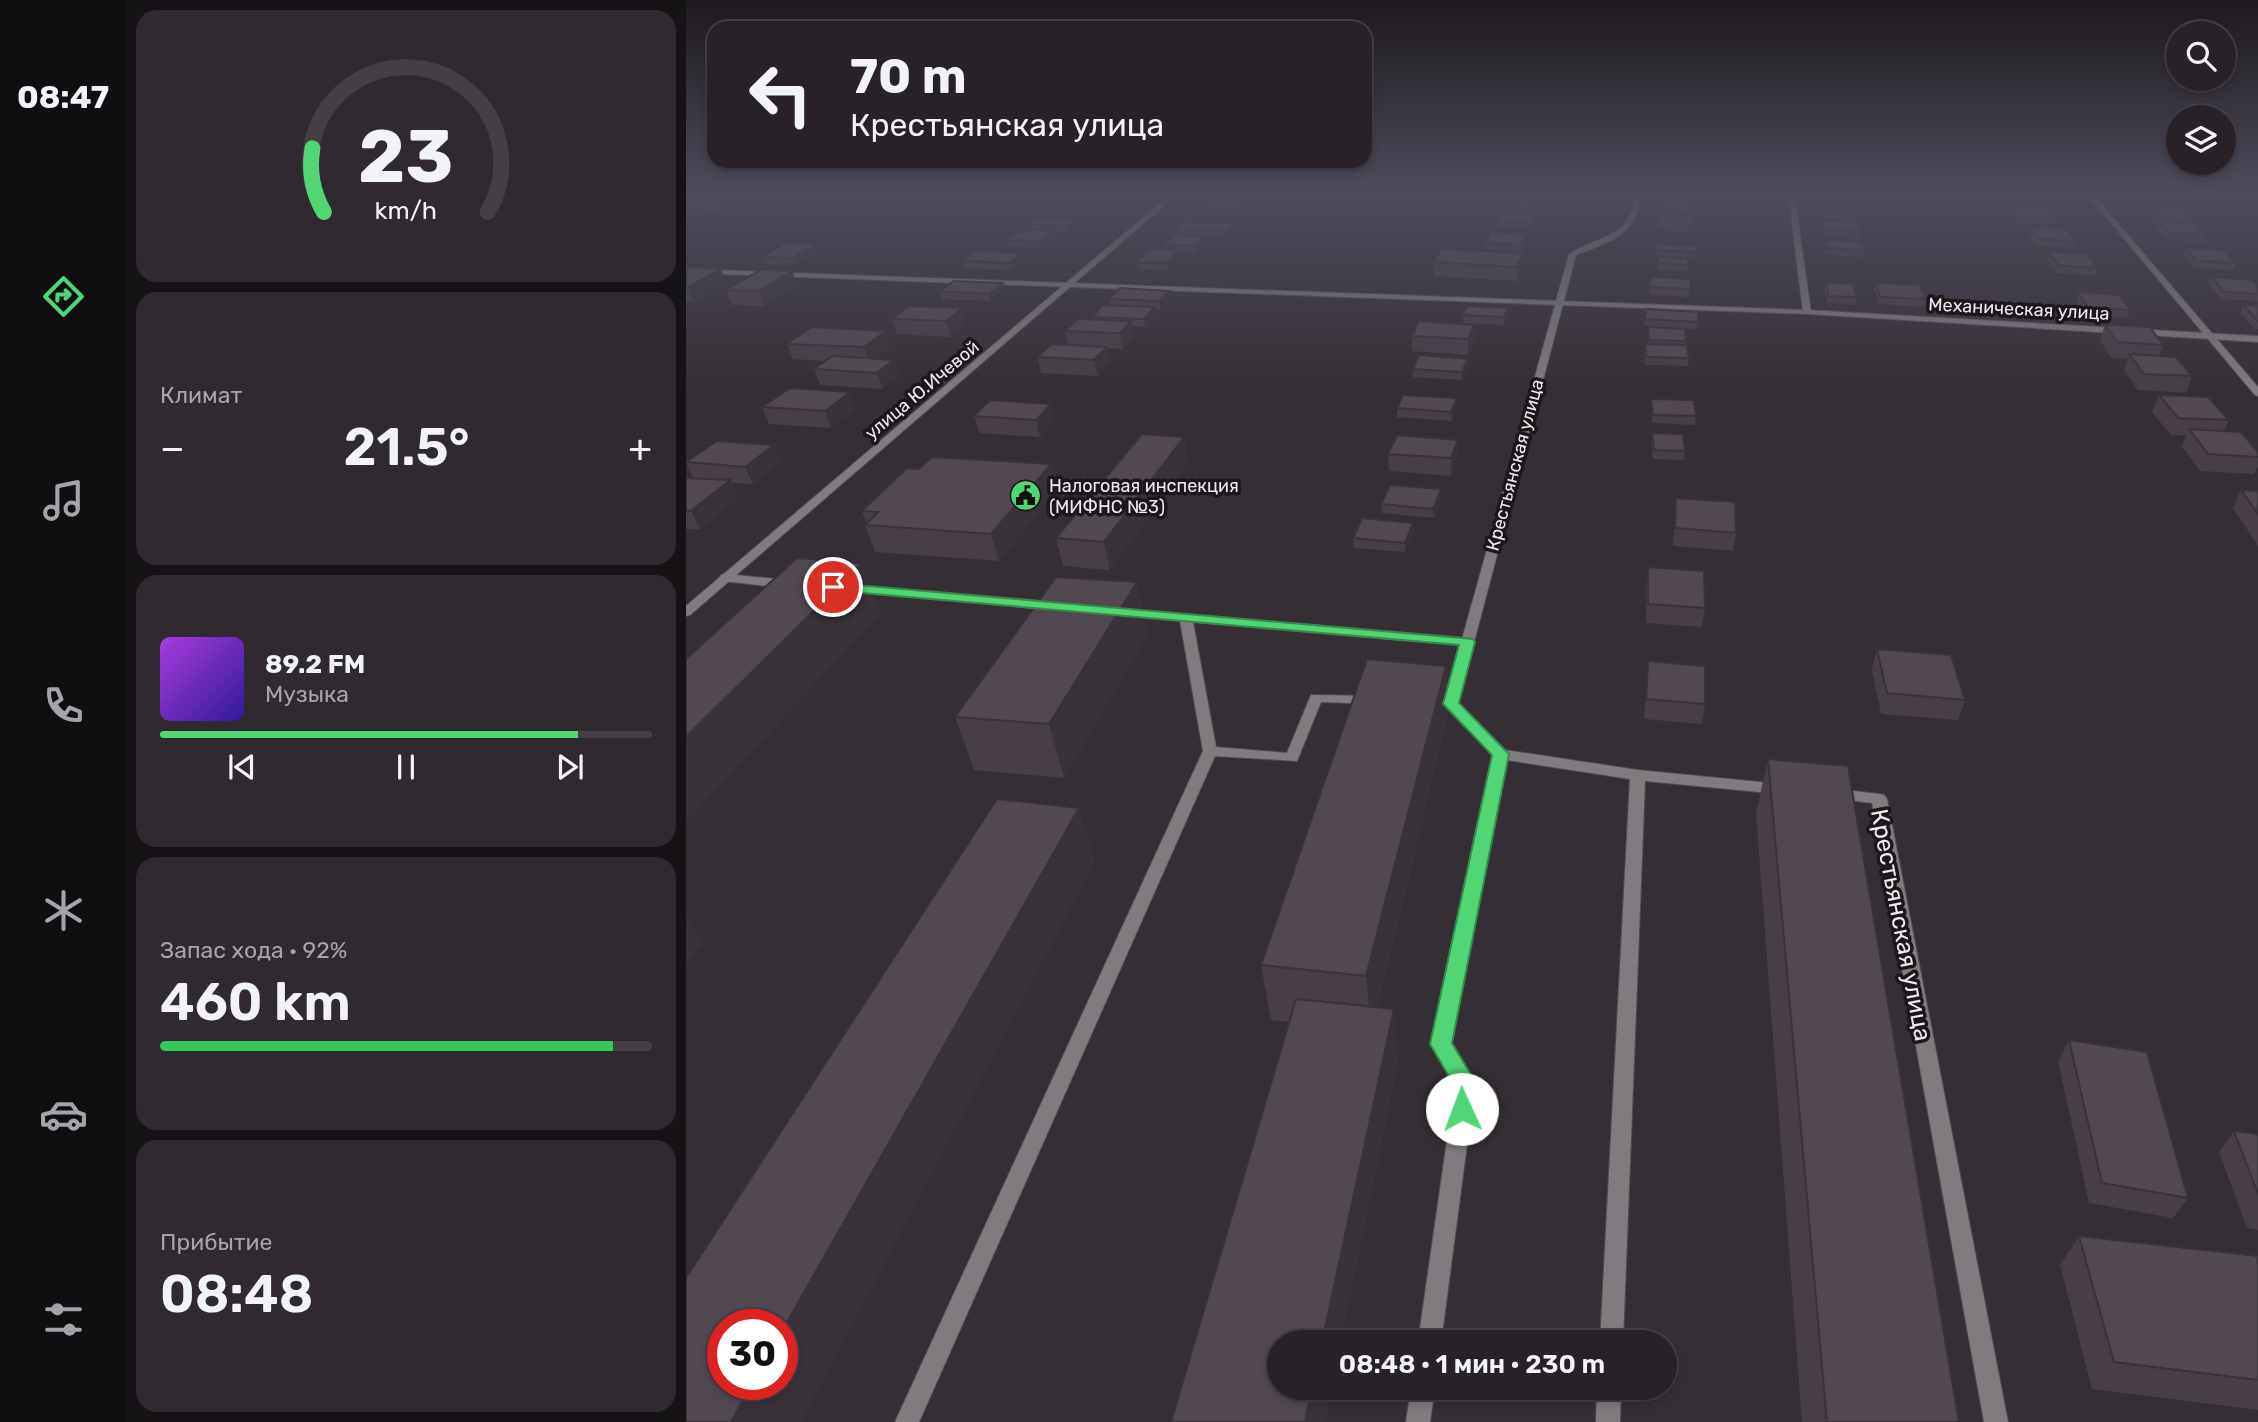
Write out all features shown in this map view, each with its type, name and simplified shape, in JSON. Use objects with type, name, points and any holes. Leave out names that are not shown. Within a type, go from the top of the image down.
[{"type":"street","name":"улица Ю.Ичевой","points":[[686,612],[1101,258]]},
{"type":"street","name":"Крестьянская улица","points":[[1572,258],[1468,642],[1444,704],[1501,754],[1638,775],[1879,799],[1996,1422]]},
{"type":"street","points":[[1800,258],[1807,312]]},
{"type":"street","points":[[2145,258],[2258,393]]},
{"type":"street","name":"Механическая улица","points":[[686,271],[1807,312],[2258,339]]},
{"type":"street","points":[[725,578],[806,585]]},
{"type":"street","points":[[847,589],[1064,607]]},
{"type":"street","points":[[1118,612],[1468,642]]},
{"type":"street","points":[[907,1422],[1210,751],[1186,618]]},
{"type":"street","points":[[1210,751],[1292,758],[1316,698],[1397,701]]},
{"type":"street","points":[[1431,1330],[1465,1083],[1441,1044],[1501,754]]},
{"type":"street","points":[[1612,1330],[1638,775]]},
{"type":"street","points":[[1418,1422],[1421,1400]]},
{"type":"street","points":[[1608,1422],[1609,1400]]},
{"type":"building","points":[[965,258],[1015,258],[1009,263],[962,261]]},
{"type":"building","points":[[1140,258],[1171,258],[1166,263],[1136,262]]},
{"type":"building","points":[[1436,258],[1521,258],[1517,267],[1434,262]]},
{"type":"building","points":[[1658,258],[1688,258],[1688,265],[1657,263]]},
{"type":"building","points":[[2054,258],[2091,258],[2097,268],[2058,265]]},
{"type":"building","points":[[2195,258],[2231,258],[2236,263],[2197,261]]},
{"type":"building","points":[[691,267],[721,269],[686,287],[686,270]]},
{"type":"building","points":[[760,270],[792,271],[759,291],[726,290]]},
{"type":"building","points":[[1651,277],[1691,279],[1690,289],[1649,287]]},
{"type":"building","points":[[2211,277],[2252,280],[2258,286],[2258,294],[2224,292]]},
{"type":"building","points":[[954,281],[1003,283],[989,294],[940,291]]},
{"type":"building","points":[[1826,283],[1853,284],[1856,297],[1829,296]]},
{"type":"building","points":[[1876,283],[1920,285],[1925,299],[1880,297]]},
{"type":"building","points":[[1120,288],[1169,291],[1159,301],[1109,299]]},
{"type":"building","points":[[2078,292],[2119,295],[2130,310],[2088,307]]},
{"type":"building","points":[[1103,305],[1154,307],[1144,319],[1092,317]]},
{"type":"building","points":[[2243,305],[2258,306],[2258,321]]},
{"type":"building","points":[[909,306],[962,308],[946,321],[892,319]]},
{"type":"building","points":[[1467,306],[1508,308],[1504,317],[1463,315]]},
{"type":"building","points":[[1646,309],[1698,312],[1698,322],[1645,319]]},
{"type":"building","points":[[1078,319],[1131,321],[1120,333],[1065,331]]},
{"type":"building","points":[[1419,321],[1474,325],[1468,339],[1412,336]]},
{"type":"building","points":[[2105,325],[2150,327],[2163,345],[2117,342]]},
{"type":"building","points":[[812,327],[886,331],[864,347],[787,344]]},
{"type":"building","points":[[1648,327],[1685,329],[1686,341],[1649,340]]},
{"type":"building","points":[[1051,344],[1107,347],[1094,360],[1038,357]]},
{"type":"building","points":[[1645,344],[1687,345],[1689,358],[1646,357]]},
{"type":"building","points":[[2129,354],[2176,357],[2192,376],[2144,374]]},
{"type":"building","points":[[1419,355],[1468,359],[1462,372],[1413,369]]},
{"type":"building","points":[[832,356],[894,360],[877,373],[814,369]]},
{"type":"building","points":[[790,388],[850,392],[825,411],[762,407]]},
{"type":"building","points":[[1403,395],[1457,398],[1451,412],[1397,408]]},
{"type":"building","points":[[2159,395],[2208,397],[2229,420],[2178,418]]},
{"type":"building","points":[[1651,399],[1694,400],[1696,416],[1653,415]]},
{"type":"building","points":[[990,400],[1051,404],[1036,420],[974,416]]},
{"type":"building","points":[[2189,429],[2241,432],[2258,452],[2258,457],[2208,454]]},
{"type":"building","points":[[1652,433],[1683,434],[1685,451],[1654,450]]},
{"type":"building","points":[[1142,434],[1184,437],[1104,542],[1056,538]]},
{"type":"building","points":[[1397,435],[1458,440],[1451,458],[1388,454]]},
{"type":"building","points":[[717,441],[774,445],[745,467],[686,462]]},
{"type":"building","points":[[932,457],[1051,464],[991,534],[865,525],[878,512],[862,511],[907,468],[919,469]]},
{"type":"building","points":[[686,478],[730,480],[691,511],[686,511]]},
{"type":"building","points":[[1390,485],[1441,489],[1433,509],[1381,504]]},
{"type":"building","points":[[2241,490],[2258,491],[2258,514]]},
{"type":"building","points":[[1676,498],[1735,502],[1736,533],[1675,528]]},
{"type":"building","points":[[1362,518],[1413,523],[1405,543],[1353,538]]},
{"type":"building","points":[[797,558],[862,563],[686,737],[686,659]]},
{"type":"building","points":[[1648,567],[1704,571],[1705,608],[1648,604]]},
{"type":"building","points":[[1056,577],[1137,582],[1049,724],[955,717]]},
{"type":"building","points":[[1877,649],[1951,655],[1965,700],[1887,693]]},
{"type":"building","points":[[1367,659],[1446,666],[1366,976],[1261,965]]},
{"type":"building","points":[[1648,661],[1705,666],[1705,704],[1646,699]]},
{"type":"building","points":[[1768,759],[1848,766],[1959,1422],[1827,1422]]},
{"type":"building","points":[[997,799],[1079,808],[794,1309],[707,1309],[707,1400],[743,1400],[731,1422],[686,1422],[686,1278]]},
{"type":"building","points":[[1296,999],[1394,1009],[1325,1330],[1267,1330],[1267,1400],[1310,1400],[1305,1422],[1171,1422]]},
{"type":"building","points":[[2069,1040],[2147,1052],[2188,1198],[2102,1183]]},
{"type":"building","points":[[2234,1131],[2258,1134],[2258,1194]]},
{"type":"building","points":[[2079,1236],[2258,1256],[2258,1380],[2114,1362]]},
{"type":"place","name":"Налоговая инспекция (МИФНС №3)","points":[[1026,496]]},
{"type":"route","points":[[833,587],[1468,642],[1451,704],[1501,754],[1441,1044],[1465,1083],[1462,1109]]}]
